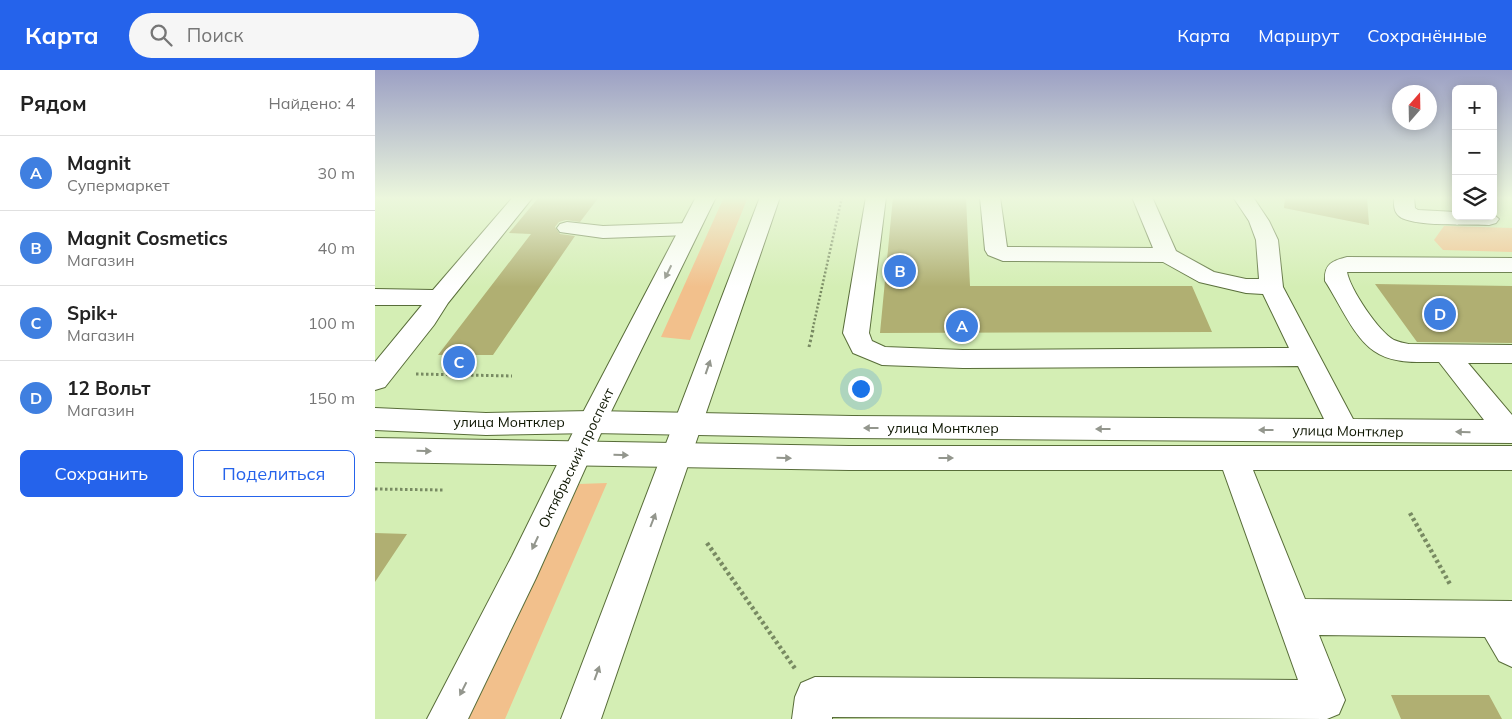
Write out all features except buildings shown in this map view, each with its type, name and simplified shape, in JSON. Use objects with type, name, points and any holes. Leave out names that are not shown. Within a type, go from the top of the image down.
[{"type":"street","points":[[378,377],[497,227]]},
{"type":"street","points":[[581,719],[759,227]]},
{"type":"street","points":[[872,227],[857,333],[862,347],[882,356],[963,359],[1305,357]]},
{"type":"street","points":[[993,227],[996,250],[1003,254],[1167,255],[1207,277],[1246,286],[1271,287]]},
{"type":"street","points":[[1155,227],[1167,255]]},
{"type":"street","points":[[1262,227],[1267,240],[1271,287],[1305,357],[1344,430]]},
{"type":"street","points":[[567,228],[603,232],[689,229]]},
{"type":"street","name":"Октябрьский проспект","points":[[447,719],[524,567],[592,422],[689,229]]},
{"type":"street","points":[[1512,265],[1347,264],[1339,267],[1336,272],[1337,280],[1375,338],[1383,345],[1409,353],[1512,354]]},
{"type":"street","points":[[375,297],[439,298]]},
{"type":"street","points":[[1446,353],[1511,441]]},
{"type":"street","name":"улица Монтклер","points":[[375,419],[486,424],[592,422],[861,428],[1344,430],[1511,441]]},
{"type":"street","name":"улица Монтклер","points":[[375,450],[849,458],[1233,458],[1511,441]]},
{"type":"street","points":[[813,708],[1328,710],[1233,458]]},
{"type":"street","points":[[1293,617],[1497,626]]},
{"type":"path","points":[[809,346],[835,227]]},
{"type":"path","points":[[378,377],[512,376]]},
{"type":"path","points":[[375,489],[443,490]]},
{"type":"path","points":[[1409,513],[1497,626]]},
{"type":"path","points":[[707,544],[813,708]]},
{"type":"shaded area","points":[[710,227],[736,227],[690,340],[661,337]]},
{"type":"shaded area","points":[[1443,227],[1512,228],[1512,252],[1443,250],[1434,240]]},
{"type":"shaded area","points":[[607,483],[505,719],[467,719],[579,484]]},
{"type":"place","name":"Magnit Cosmetics","points":[[900,271]]},
{"type":"place","name":"12 Вольт","points":[[1440,314]]},
{"type":"place","name":"Magnit","points":[[962,326]]},
{"type":"place","name":"Spik+","points":[[459,362]]}]
